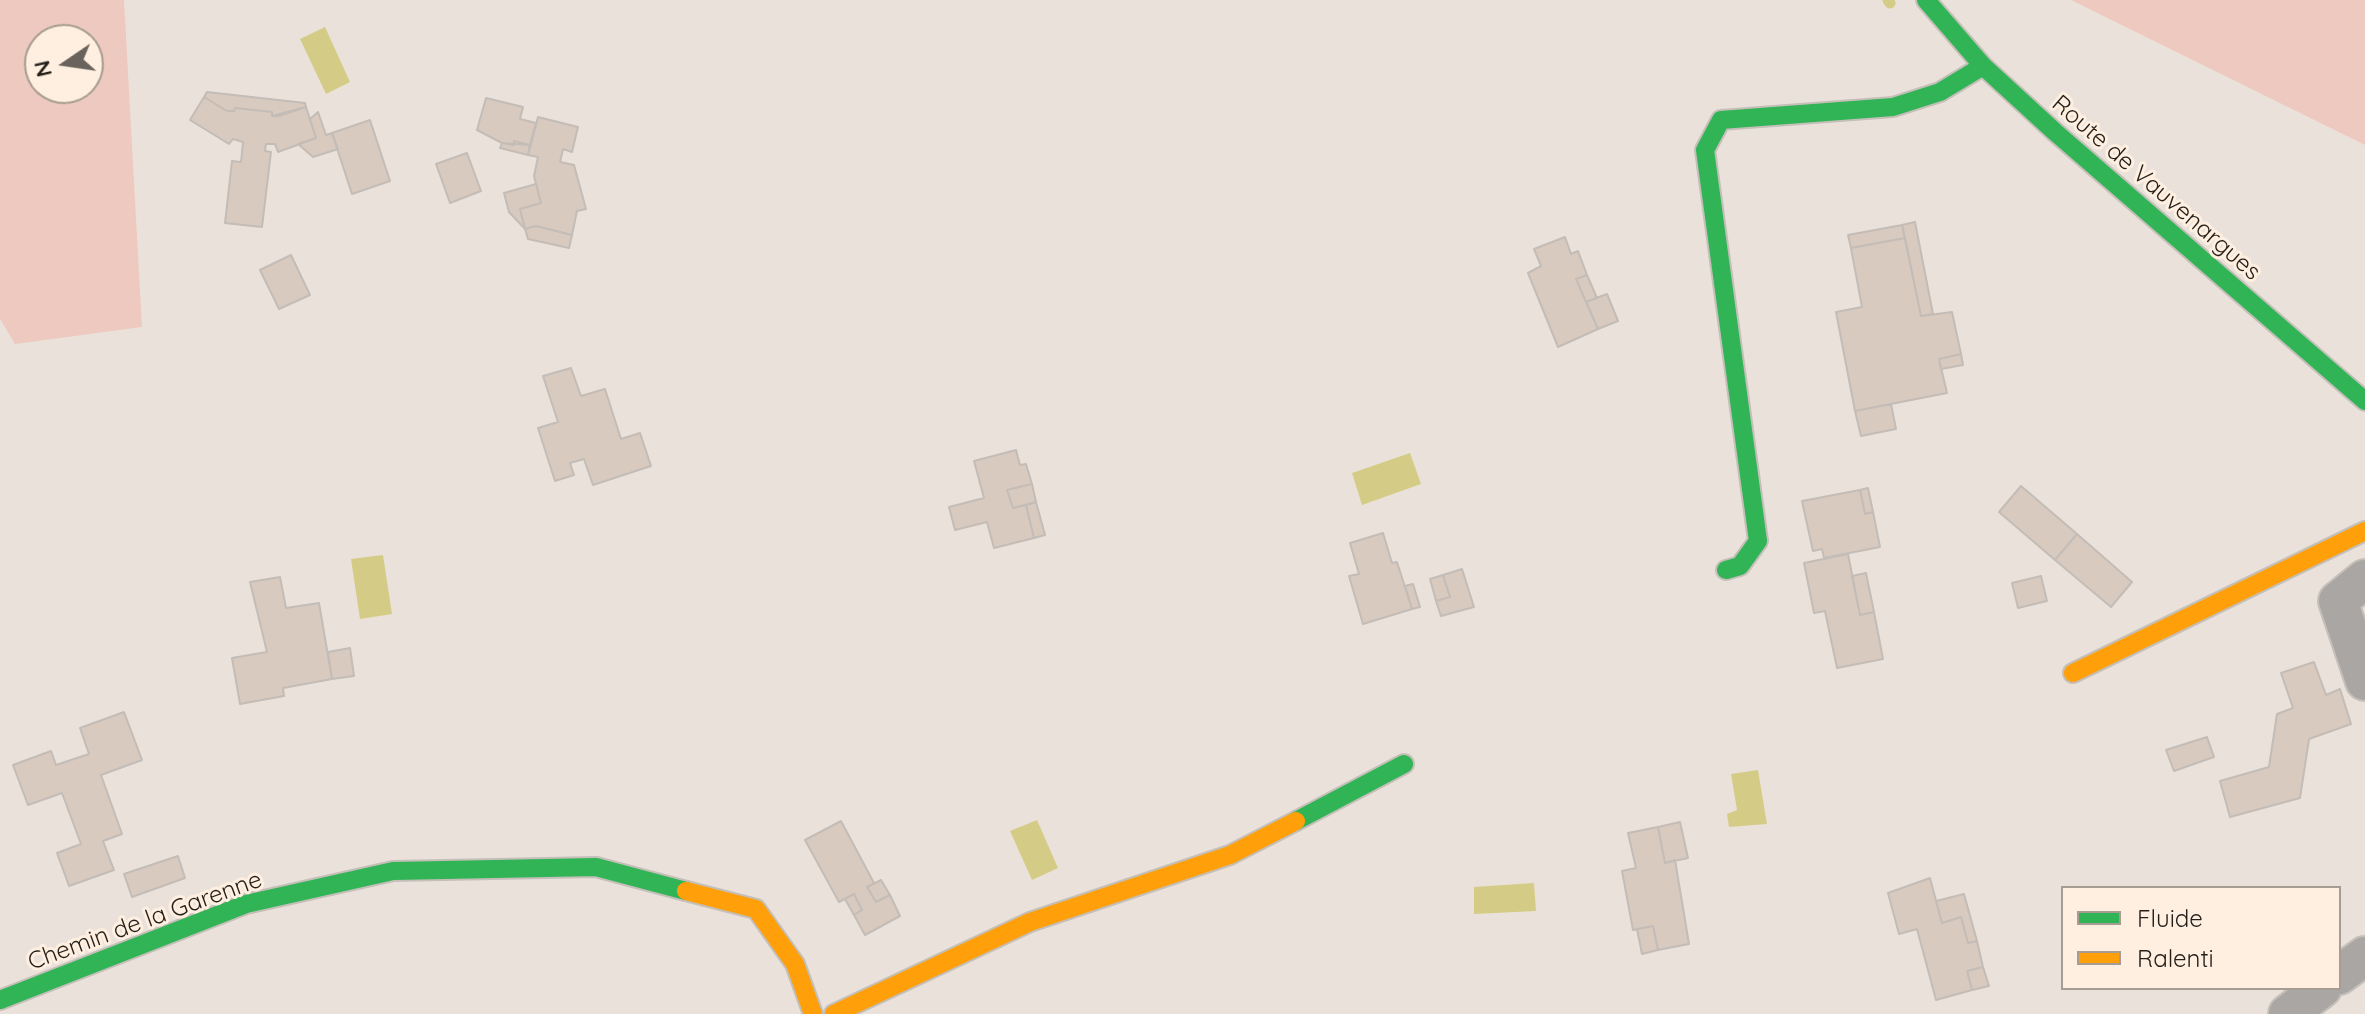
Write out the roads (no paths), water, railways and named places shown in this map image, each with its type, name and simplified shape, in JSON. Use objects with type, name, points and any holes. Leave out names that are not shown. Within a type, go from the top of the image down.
[{"type":"street","name":"Route de Vauvenargues","points":[[1926,0],[1983,66],[2365,401]]},
{"type":"street","points":[[1726,570],[1740,566],[1758,541],[1705,150],[1721,120],[1781,113],[1893,107],[1940,92],[1983,66]]},
{"type":"street","points":[[2073,673],[2365,531]]},
{"type":"street","points":[[2365,579],[2338,601],[2365,681]]},
{"type":"street","points":[[834,1014],[1030,922],[1230,855],[1404,764]]},
{"type":"street","name":"Chemin de la Garenne","points":[[0,1000],[246,904],[393,871],[596,867],[756,909],[795,964],[813,1014]]},
{"type":"street","points":[[2341,974],[2365,956]]},
{"type":"street","points":[[2288,1014],[2319,990]]}]
